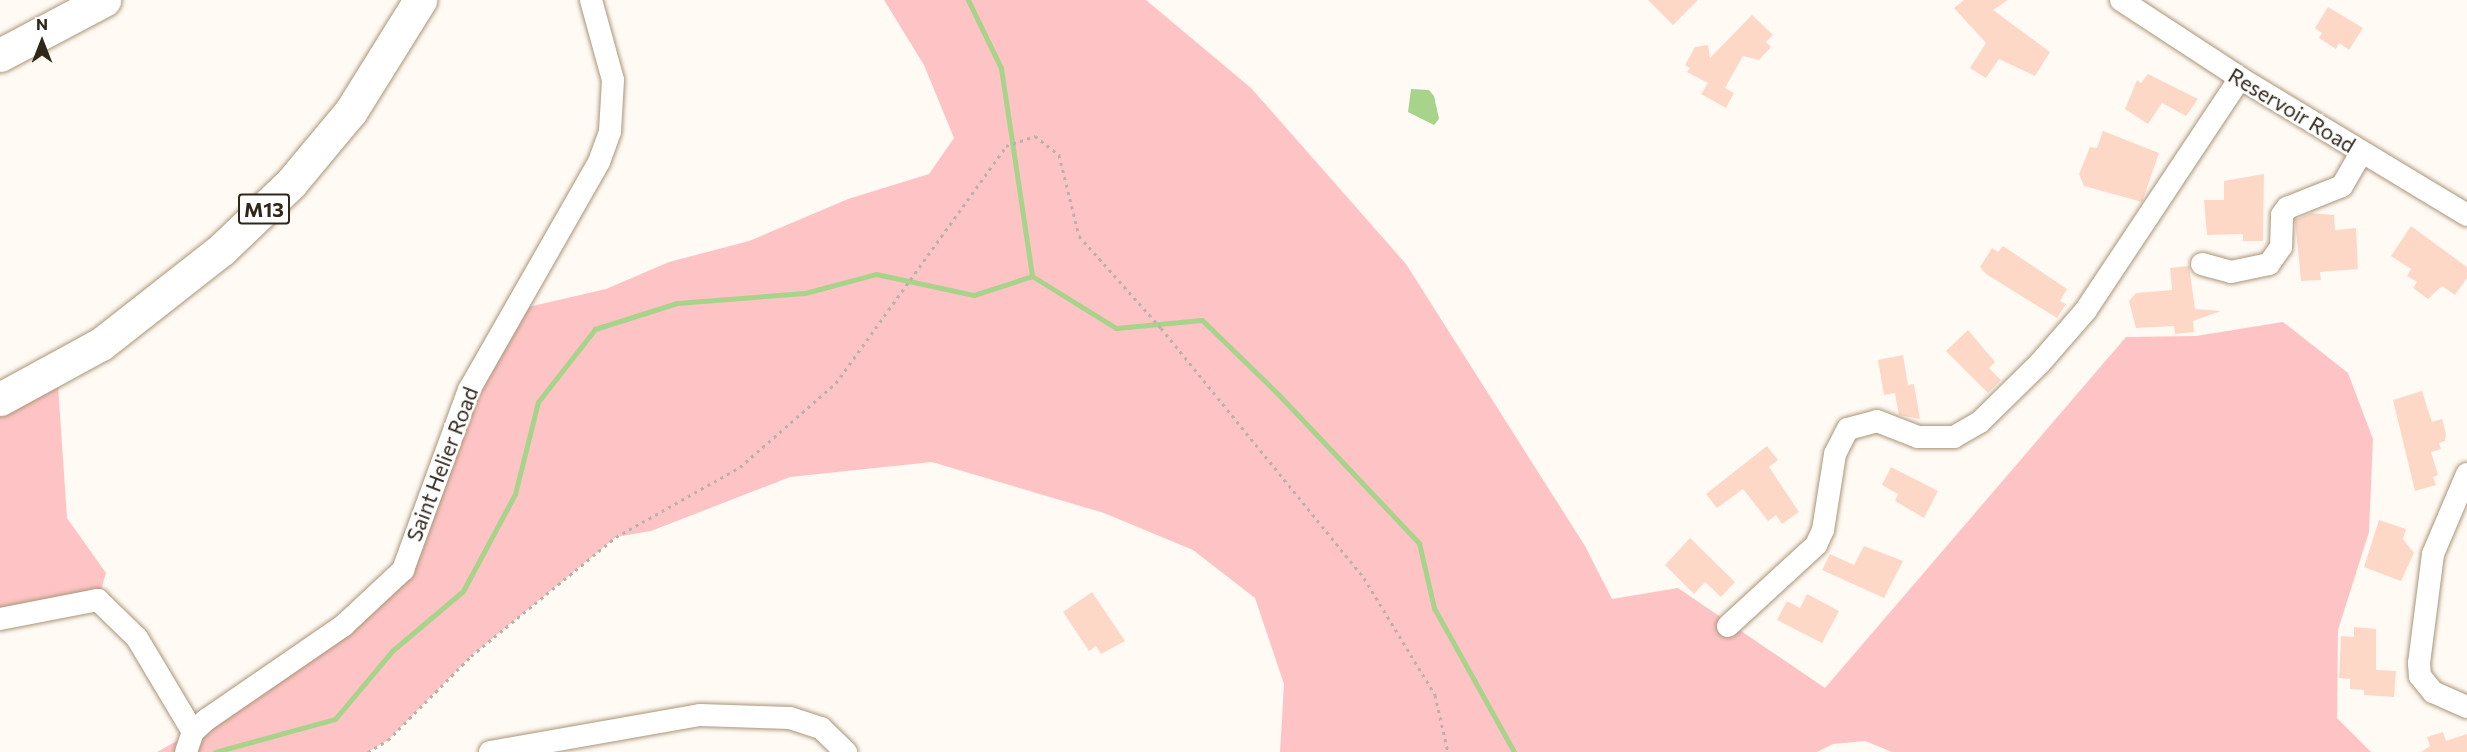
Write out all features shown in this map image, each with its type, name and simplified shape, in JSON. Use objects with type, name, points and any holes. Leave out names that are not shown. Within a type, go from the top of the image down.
[{"type":"highway","points":[[0,55],[104,0]]},
{"type":"highway","name":"M13","points":[[0,399],[101,344],[171,291],[244,228],[291,183],[351,111],[420,0]]},
{"type":"street","points":[[0,38],[75,0]]},
{"type":"street","name":"Saint Helier Road","points":[[190,742],[344,625],[404,570],[450,433],[473,381],[599,162],[610,131],[613,80],[591,0]]},
{"type":"street","name":"Reservoir Road","points":[[2121,0],[2240,78],[2467,215]]},
{"type":"street","points":[[1728,626],[1815,545],[1823,530],[1835,454],[1848,429],[1877,422],[1918,437],[1954,437],[1980,422],[2053,349],[2086,310],[2240,78]]},
{"type":"street","points":[[2202,264],[2231,272],[2269,264],[2281,247],[2282,215],[2287,208],[2342,186],[2362,152]]},
{"type":"street","points":[[2467,474],[2433,554],[2419,663],[2420,676],[2433,692],[2467,707]]},
{"type":"street","points":[[0,619],[98,600],[137,638],[190,742]]},
{"type":"street","points":[[490,752],[668,717],[753,715],[809,723],[833,736],[846,752]]},
{"type":"path","points":[[368,752],[388,740],[471,656],[616,537],[740,467],[837,383],[1006,146],[1035,136],[1059,155],[1079,236],[1161,328],[1364,578],[1435,695],[1448,752]]},
{"type":"shaded area","points":[[884,0],[1146,0],[1251,88],[1406,264],[1585,546],[1612,599],[1678,588],[1825,688],[2126,337],[2196,336],[2283,322],[2348,373],[2373,439],[2369,532],[2338,630],[2337,718],[2371,752],[1892,752],[1865,741],[1833,744],[1817,752],[1280,752],[1284,684],[1255,598],[1193,550],[1104,513],[932,462],[790,477],[651,531],[616,537],[471,656],[388,740],[368,752],[157,752],[193,732],[391,586],[511,311],[606,289],[669,262],[749,241],[848,199],[929,174],[954,138],[924,65]]},
{"type":"shaded area","points":[[1411,89],[1429,90],[1434,96],[1439,119],[1434,125],[1408,112]]},
{"type":"shaded area","points":[[57,370],[67,518],[106,573],[98,600],[0,619],[0,399]]},
{"type":"building","points":[[1648,0],[1698,0],[1673,25]]},
{"type":"building","points":[[1964,0],[2008,0],[1993,10],[2050,52],[2035,76],[1999,59],[1986,78],[1970,68],[1986,43],[1954,8]]},
{"type":"building","points":[[2328,7],[2363,28],[2349,50],[2339,43],[2336,49],[2319,38],[2322,33],[2315,28]]},
{"type":"building","points":[[1752,15],[1773,35],[1766,42],[1771,47],[1759,60],[1743,56],[1725,88],[1734,93],[1726,108],[1701,94],[1708,83],[1687,72],[1690,68],[1685,65],[1695,47],[1708,45],[1710,58]]},
{"type":"building","points":[[2148,74],[2198,99],[2186,116],[2162,103],[2148,124],[2125,109],[2137,80],[2141,83]]},
{"type":"building","points":[[2103,131],[2159,153],[2142,202],[2084,186],[2079,174],[2090,147],[2097,148]]},
{"type":"building","points":[[2264,174],[2263,241],[2243,241],[2243,234],[2207,235],[2204,200],[2224,200],[2224,181]]},
{"type":"building","points":[[2311,213],[2334,215],[2335,230],[2356,228],[2358,269],[2320,272],[2321,280],[2301,281],[2295,220]]},
{"type":"building","points":[[2411,226],[2467,267],[2467,278],[2455,295],[2442,286],[2428,299],[2413,288],[2417,282],[2407,276],[2411,269],[2391,256]]},
{"type":"building","points":[[2003,246],[2067,289],[2060,301],[2066,304],[2057,318],[1986,274],[1980,267],[1992,248],[1998,252]]},
{"type":"building","points":[[2189,266],[2195,309],[2221,311],[2193,321],[2194,332],[2175,334],[2174,326],[2136,328],[2129,301],[2136,293],[2172,290],[2170,268]]},
{"type":"building","points":[[1968,330],[1995,362],[1989,368],[2001,380],[1988,393],[1946,351]]},
{"type":"building","points":[[1903,355],[1908,385],[1914,384],[1920,419],[1899,415],[1895,393],[1884,395],[1878,360]]},
{"type":"building","points":[[2422,391],[2432,422],[2442,419],[2446,434],[2445,441],[2439,443],[2441,449],[2431,452],[2438,475],[2433,477],[2436,485],[2415,491],[2393,400]]},
{"type":"building","points":[[1767,446],[1778,460],[1769,467],[1799,512],[1782,524],[1776,515],[1768,521],[1743,489],[1717,508],[1706,494]]},
{"type":"building","points":[[1891,467],[1938,491],[1924,518],[1895,501],[1898,494],[1882,485]]},
{"type":"building","points":[[2379,520],[2406,529],[2403,539],[2414,553],[2401,581],[2364,567]]},
{"type":"building","points":[[1690,538],[1735,582],[1721,597],[1705,582],[1694,594],[1665,565]]},
{"type":"building","points":[[1864,546],[1903,561],[1884,598],[1822,570],[1830,554],[1854,565]]},
{"type":"building","points":[[1092,592],[1125,641],[1101,654],[1096,646],[1089,651],[1063,612]]},
{"type":"building","points":[[1807,594],[1839,611],[1822,643],[1777,620],[1787,601],[1800,608]]},
{"type":"building","points":[[2354,627],[2376,629],[2376,670],[2396,671],[2394,697],[2364,695],[2364,690],[2350,689],[2350,679],[2339,678],[2341,636],[2354,637]]},
{"type":"building","points":[[2443,732],[2446,741],[2467,734],[2467,752],[2421,752],[2430,746],[2427,737]]},
{"type":"waterway","points":[[968,0],[1001,68],[1032,276],[1116,328],[1202,320],[1279,395],[1419,543],[1434,608],[1514,752]]},
{"type":"waterway","points":[[215,752],[335,719],[392,651],[463,591],[515,494],[538,402],[595,329],[677,303],[805,293],[876,274],[974,295],[1032,276]]}]
